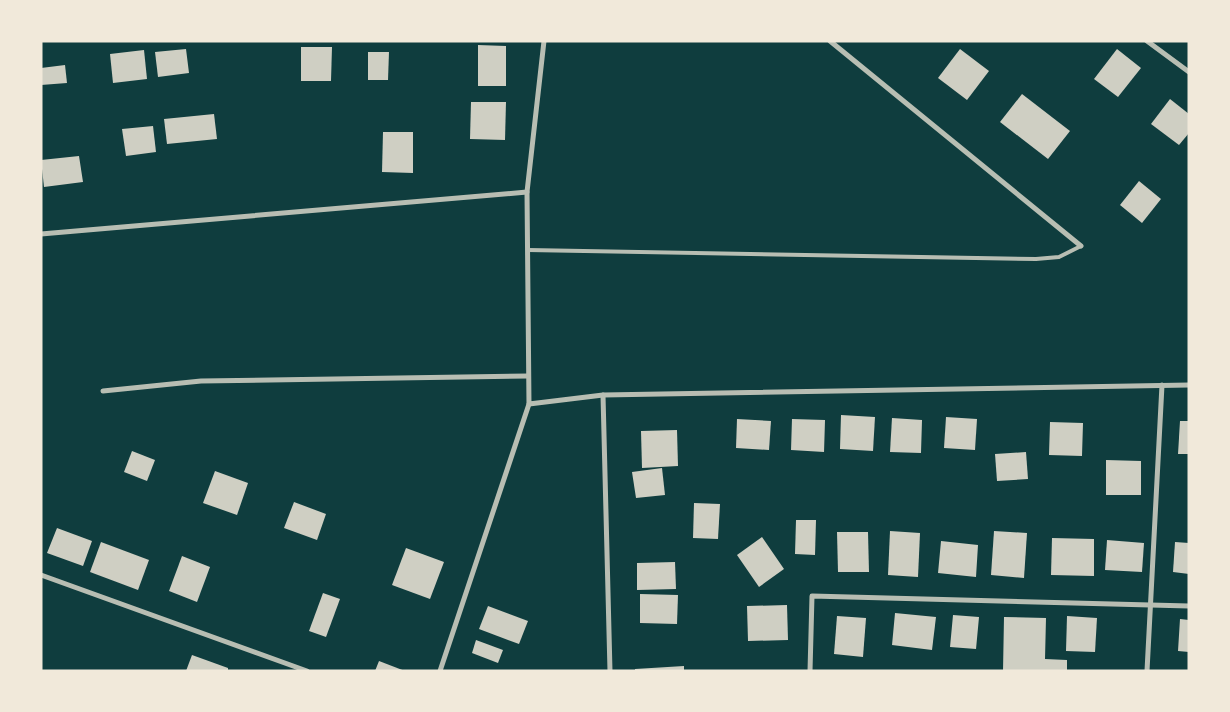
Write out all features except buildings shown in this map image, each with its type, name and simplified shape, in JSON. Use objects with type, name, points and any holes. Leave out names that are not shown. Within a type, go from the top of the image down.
[{"type":"street","points":[[440,671],[529,404],[527,192],[544,41]]},
{"type":"street","points":[[830,41],[1081,246]]},
{"type":"street","points":[[1147,41],[1189,72]]},
{"type":"street","points":[[41,234],[527,192]]},
{"type":"street","points":[[103,391],[201,381],[528,376]]},
{"type":"street","points":[[1147,671],[1162,385]]},
{"type":"street","points":[[529,404],[603,395],[1189,385]]},
{"type":"street","points":[[603,395],[610,671]]},
{"type":"street","points":[[41,575],[307,671]]},
{"type":"street","points":[[810,671],[812,596],[1189,606]]},
{"type":"lane","points":[[528,250],[1036,259],[1059,257],[1081,246]]}]
